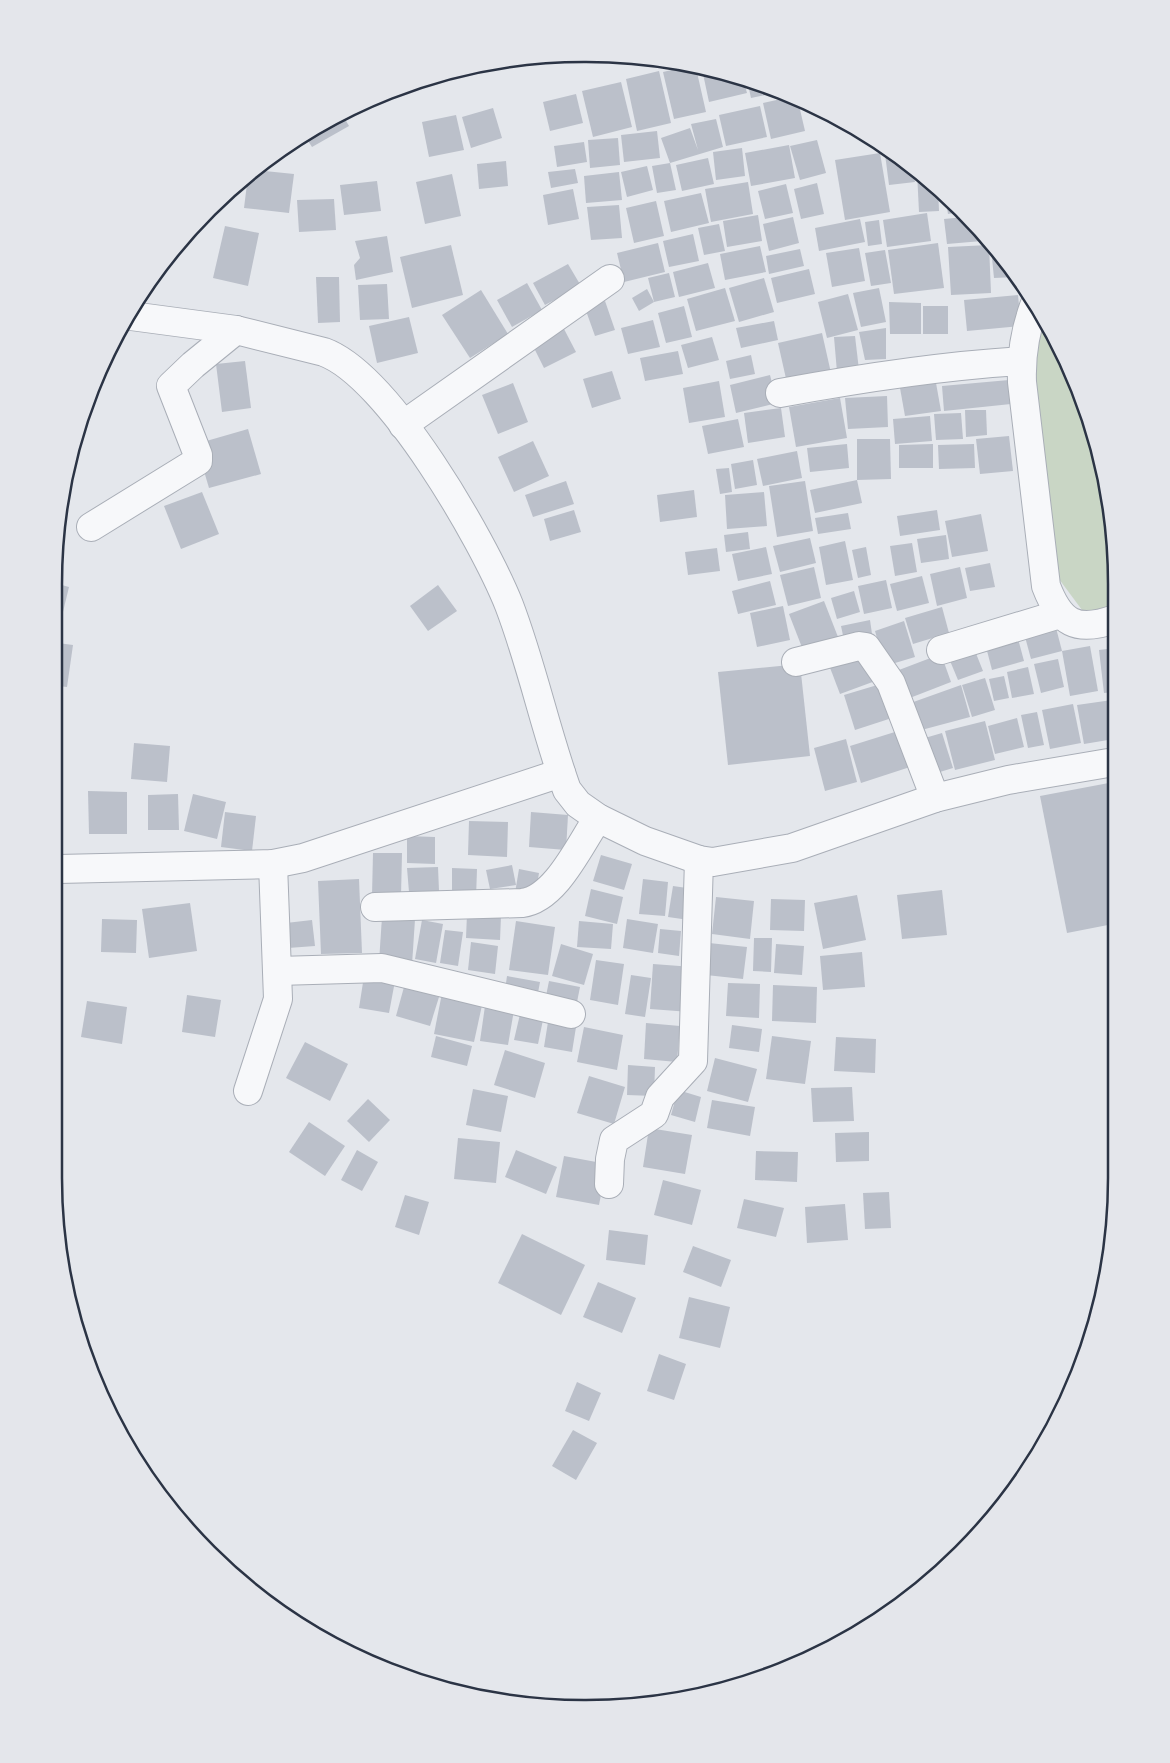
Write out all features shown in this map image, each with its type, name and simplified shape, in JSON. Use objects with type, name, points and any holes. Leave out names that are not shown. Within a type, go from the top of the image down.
[{"type":"street","points":[[403,425],[610,279]]},
{"type":"street","points":[[1031,315],[1021,360],[1022,382],[1046,586],[1060,614],[1070,621],[1084,625],[1098,625],[1108,621]]},
{"type":"street","points":[[137,317],[236,330],[336,356],[351,366],[376,391],[392,408],[458,506],[509,605],[561,773],[573,799],[598,818],[645,841],[699,860],[726,862],[792,848],[935,798],[1008,780],[1108,763]]},
{"type":"street","points":[[91,527],[198,461],[198,455],[171,386],[193,365],[236,330]]},
{"type":"street","points":[[780,393],[875,375],[953,365],[1021,360]]},
{"type":"street","points":[[941,650],[1060,614]]},
{"type":"street","points":[[796,662],[859,646],[866,647],[891,683],[935,798]]},
{"type":"street","points":[[62,869],[273,864],[302,858],[561,773]]},
{"type":"street","points":[[375,907],[522,903],[538,899],[551,888],[598,818]]},
{"type":"street","points":[[609,1184],[611,1149],[614,1140],[654,1114],[660,1097],[692,1061],[699,860]]},
{"type":"street","points":[[248,1091],[278,999],[273,864]]},
{"type":"street","points":[[278,971],[382,968],[571,1014]]},
{"type":"green space","points":[[1032,316],[1054,354],[1068,385],[1090,450],[1103,517],[1108,607],[1085,614],[1059,579],[1023,388]]},
{"type":"building","points":[[671,70],[698,75],[706,112],[674,119],[663,72]]},
{"type":"building","points":[[659,71],[671,123],[637,131],[626,79]]},
{"type":"building","points":[[704,77],[745,88],[747,93],[709,102]]},
{"type":"building","points":[[621,82],[632,127],[593,137],[582,91]]},
{"type":"building","points":[[749,89],[766,95],[751,98]]},
{"type":"building","points":[[576,94],[583,123],[550,131],[543,102]]},
{"type":"building","points":[[778,100],[800,109],[805,131],[771,139],[763,103]]},
{"type":"building","points":[[760,106],[767,137],[726,146],[719,115]]},
{"type":"building","points":[[493,108],[502,138],[471,148],[462,117]]},
{"type":"building","points":[[456,115],[464,150],[429,157],[422,122]]},
{"type":"building","points":[[716,119],[723,147],[670,163],[661,138],[690,128],[698,150],[691,124]]},
{"type":"building","points":[[346,121],[349,126],[312,147],[309,142]]},
{"type":"building","points":[[657,131],[660,158],[624,162],[621,135]]},
{"type":"building","points":[[618,138],[620,165],[590,168],[588,140]]},
{"type":"building","points":[[817,140],[826,173],[800,180],[790,146]]},
{"type":"building","points":[[584,142],[587,162],[557,167],[554,146]]},
{"type":"building","points":[[789,145],[795,178],[751,186],[745,153]]},
{"type":"building","points":[[742,148],[745,176],[716,180],[713,152]]},
{"type":"building","points":[[878,153],[880,155],[890,212],[845,220],[835,160]]},
{"type":"building","points":[[708,158],[714,184],[682,191],[676,165]]},
{"type":"building","points":[[886,158],[903,170],[915,179],[915,182],[889,185]]},
{"type":"building","points":[[506,161],[508,186],[479,189],[477,164]]},
{"type":"building","points":[[670,163],[676,190],[657,193],[652,166]]},
{"type":"building","points":[[647,166],[653,190],[627,197],[621,172]]},
{"type":"building","points":[[575,169],[578,183],[551,188],[548,172]]},
{"type":"building","points":[[266,171],[294,174],[289,213],[244,208],[247,187]]},
{"type":"building","points":[[619,172],[622,200],[586,203],[584,176]]},
{"type":"building","points":[[452,174],[461,216],[425,224],[416,182]]},
{"type":"building","points":[[377,181],[381,211],[344,215],[340,185]]},
{"type":"building","points":[[748,182],[753,214],[711,222],[705,189]]},
{"type":"building","points":[[917,182],[939,201],[939,211],[919,212]]},
{"type":"building","points":[[817,183],[824,214],[801,219],[794,189]]},
{"type":"building","points":[[786,184],[793,213],[765,219],[758,191]]},
{"type":"building","points":[[573,189],[579,219],[548,225],[543,195]]},
{"type":"building","points":[[701,193],[709,223],[671,232],[664,201]]},
{"type":"building","points":[[334,199],[336,230],[299,232],[297,200]]},
{"type":"building","points":[[656,201],[664,236],[634,243],[626,208]]},
{"type":"building","points":[[619,205],[622,238],[591,240],[587,207]]},
{"type":"building","points":[[927,213],[931,241],[887,247],[883,220]]},
{"type":"building","points":[[758,215],[762,241],[727,247],[723,221]]},
{"type":"building","points":[[793,217],[799,243],[769,251],[763,224]]},
{"type":"building","points":[[956,218],[979,241],[947,244],[944,219]]},
{"type":"building","points":[[860,219],[865,242],[819,251],[815,228]]},
{"type":"building","points":[[879,220],[882,244],[868,246],[865,222]]},
{"type":"building","points":[[719,224],[725,251],[704,255],[698,228]]},
{"type":"building","points":[[225,226],[259,233],[248,286],[213,278]]},
{"type":"building","points":[[693,234],[699,261],[669,267],[663,241]]},
{"type":"building","points":[[387,236],[393,272],[356,280],[354,265],[360,258],[355,241]]},
{"type":"building","points":[[658,243],[665,272],[624,282],[617,253]]},
{"type":"building","points":[[938,243],[944,288],[894,294],[888,250]]},
{"type":"building","points":[[451,245],[463,295],[412,308],[400,257]]},
{"type":"building","points":[[982,245],[989,254],[991,293],[951,295],[948,247]]},
{"type":"building","points":[[760,246],[766,272],[725,280],[720,254]]},
{"type":"building","points":[[859,248],[865,281],[832,287],[826,253]]},
{"type":"building","points":[[800,249],[804,266],[769,274],[766,256]]},
{"type":"building","points":[[885,250],[891,283],[871,286],[865,253]]},
{"type":"building","points":[[992,257],[1007,277],[994,278]]},
{"type":"building","points":[[708,263],[715,288],[679,297],[673,272]]},
{"type":"building","points":[[568,264],[581,286],[545,305],[533,283]]},
{"type":"building","points":[[809,269],[815,294],[777,303],[771,278]]},
{"type":"building","points":[[669,273],[675,297],[654,302],[648,278]]},
{"type":"building","points":[[316,277],[339,277],[340,322],[318,323]]},
{"type":"building","points":[[764,278],[774,312],[739,322],[729,288]]},
{"type":"building","points":[[527,283],[542,310],[512,327],[497,300]]},
{"type":"building","points":[[387,284],[389,319],[360,320],[358,285]]},
{"type":"building","points":[[725,288],[735,321],[696,331],[687,299]]},
{"type":"building","points":[[879,288],[886,322],[861,327],[853,293]]},
{"type":"building","points":[[647,289],[654,302],[639,311],[632,298]]},
{"type":"building","points":[[481,290],[508,334],[470,358],[442,315]]},
{"type":"building","points":[[848,294],[858,330],[827,338],[818,302]]},
{"type":"building","points":[[1018,295],[1021,326],[967,331],[964,300]]},
{"type":"building","points":[[605,301],[615,330],[595,336],[585,308]]},
{"type":"building","points":[[889,302],[921,303],[921,334],[890,334]]},
{"type":"building","points":[[684,306],[692,337],[666,343],[658,313]]},
{"type":"building","points":[[923,306],[948,306],[948,334],[923,334]]},
{"type":"building","points":[[409,317],[418,353],[377,363],[369,326]]},
{"type":"building","points":[[653,320],[660,347],[628,354],[621,328]]},
{"type":"building","points":[[774,321],[778,340],[741,348],[736,328]]},
{"type":"building","points":[[886,328],[886,359],[865,360],[859,332]]},
{"type":"building","points":[[564,329],[576,352],[544,368],[532,344]]},
{"type":"building","points":[[822,333],[831,373],[787,383],[778,343]]},
{"type":"building","points":[[855,336],[859,370],[837,372],[834,337]]},
{"type":"building","points":[[712,337],[719,360],[688,368],[681,345]]},
{"type":"building","points":[[678,351],[683,374],[645,381],[640,358]]},
{"type":"building","points":[[751,355],[755,374],[730,379],[726,361]]},
{"type":"building","points":[[245,361],[251,408],[222,412],[216,364]]},
{"type":"building","points":[[612,371],[621,399],[592,408],[583,379]]},
{"type":"building","points":[[770,375],[777,403],[736,413],[730,385]]},
{"type":"building","points":[[1009,380],[1011,404],[944,411],[942,386]]},
{"type":"building","points":[[719,381],[725,417],[689,423],[683,388]]},
{"type":"building","points":[[513,383],[528,422],[498,434],[482,395]]},
{"type":"building","points":[[936,383],[941,411],[905,416],[900,388]]},
{"type":"building","points":[[887,396],[888,427],[848,429],[845,398]]},
{"type":"building","points":[[840,398],[847,438],[796,447],[789,407]]},
{"type":"building","points":[[781,408],[785,437],[748,443],[744,413]]},
{"type":"building","points":[[965,410],[986,410],[987,435],[966,437]]},
{"type":"building","points":[[961,413],[963,439],[936,440],[934,414]]},
{"type":"building","points":[[930,416],[932,441],[895,444],[893,419]]},
{"type":"building","points":[[738,419],[744,447],[708,454],[702,426]]},
{"type":"building","points":[[248,429],[261,474],[209,488],[196,444]]},
{"type":"building","points":[[1009,436],[1013,471],[980,474],[976,439]]},
{"type":"building","points":[[857,439],[890,439],[891,479],[857,480]]},
{"type":"building","points":[[533,441],[549,476],[514,492],[498,457]]},
{"type":"building","points":[[847,444],[849,468],[810,472],[807,448]]},
{"type":"building","points":[[933,444],[933,468],[899,468],[899,445]]},
{"type":"building","points":[[974,444],[975,468],[939,469],[938,445]]},
{"type":"building","points":[[797,451],[802,478],[763,486],[757,459]]},
{"type":"building","points":[[753,460],[757,485],[735,489],[731,464]]},
{"type":"building","points":[[729,468],[732,492],[720,494],[716,469]]},
{"type":"building","points":[[857,480],[862,503],[815,513],[810,490]]},
{"type":"building","points":[[566,481],[574,504],[533,517],[525,495]]},
{"type":"building","points":[[805,481],[813,531],[777,537],[769,486]]},
{"type":"building","points":[[694,490],[697,517],[660,522],[657,495]]},
{"type":"building","points":[[202,492],[219,534],[181,549],[164,506]]},
{"type":"building","points":[[764,492],[767,526],[727,529],[725,495]]},
{"type":"building","points":[[574,510],[581,532],[550,541],[544,519]]},
{"type":"building","points":[[937,510],[940,530],[900,536],[897,516]]},
{"type":"building","points":[[848,513],[851,529],[818,534],[815,518]]},
{"type":"building","points":[[981,514],[988,551],[952,557],[945,521]]},
{"type":"building","points":[[748,532],[750,549],[726,552],[724,535]]},
{"type":"building","points":[[946,535],[949,559],[921,563],[917,539]]},
{"type":"building","points":[[810,538],[816,563],[780,572],[773,546]]},
{"type":"building","points":[[845,541],[853,580],[826,585],[819,547]]},
{"type":"building","points":[[912,543],[917,572],[895,576],[890,546]]},
{"type":"building","points":[[766,547],[772,574],[738,581],[732,554]]},
{"type":"building","points":[[866,547],[871,575],[858,578],[852,550]]},
{"type":"building","points":[[717,548],[720,571],[688,575],[685,552]]},
{"type":"building","points":[[990,563],[995,587],[970,591],[965,568]]},
{"type":"building","points":[[814,567],[821,598],[788,606],[780,575]]},
{"type":"building","points":[[960,567],[967,598],[937,606],[930,574]]},
{"type":"building","points":[[922,576],[929,603],[897,611],[890,584]]},
{"type":"building","points":[[886,580],[892,608],[864,614],[858,586]]},
{"type":"building","points":[[770,581],[776,605],[738,614],[732,591]]},
{"type":"building","points":[[62,585],[69,587],[62,616]]},
{"type":"building","points":[[438,585],[457,611],[428,631],[410,606]]},
{"type":"building","points":[[854,591],[860,612],[837,619],[831,598]]},
{"type":"building","points":[[824,601],[838,637],[803,650],[789,614]]},
{"type":"building","points":[[783,606],[790,640],[757,647],[750,613]]},
{"type":"building","points":[[942,607],[949,633],[913,644],[905,618]]},
{"type":"building","points":[[870,620],[872,634],[844,640],[841,626]]},
{"type":"building","points":[[904,621],[915,657],[885,666],[875,631]]},
{"type":"building","points":[[1055,624],[1062,651],[1031,659],[1024,633]]},
{"type":"building","points":[[1017,635],[1024,661],[992,670],[985,643]]},
{"type":"building","points":[[62,644],[73,645],[67,687],[62,686]]},
{"type":"building","points":[[973,646],[983,671],[958,680],[948,656]]},
{"type":"building","points":[[1090,646],[1098,691],[1070,696],[1062,651]]},
{"type":"building","points":[[1108,649],[1108,693],[1104,693],[1099,650]]},
{"type":"building","points":[[867,652],[878,680],[840,694],[829,665]]},
{"type":"building","points":[[941,654],[951,682],[902,701],[891,673]]},
{"type":"building","points":[[1058,659],[1064,687],[1041,693],[1034,664]]},
{"type":"building","points":[[800,664],[810,756],[728,765],[718,672]]},
{"type":"building","points":[[1028,667],[1034,694],[1012,698],[1007,672]]},
{"type":"building","points":[[1004,676],[1009,698],[994,701],[989,679]]},
{"type":"building","points":[[985,678],[995,710],[972,717],[962,685]]},
{"type":"building","points":[[884,683],[895,717],[855,730],[844,695]]},
{"type":"building","points":[[961,685],[970,717],[914,732],[905,705]]},
{"type":"building","points":[[1108,701],[1108,740],[1084,744],[1077,705]]},
{"type":"building","points":[[1073,704],[1081,743],[1050,749],[1042,710]]},
{"type":"building","points":[[1037,712],[1044,745],[1028,748],[1021,715]]},
{"type":"building","points":[[1017,718],[1024,747],[995,754],[988,726]]},
{"type":"building","points":[[985,721],[995,760],[955,770],[945,731]]},
{"type":"building","points":[[898,731],[910,767],[861,783],[850,746]]},
{"type":"building","points":[[942,733],[953,768],[930,775],[918,740]]},
{"type":"building","points":[[846,739],[857,782],[825,791],[814,748]]},
{"type":"building","points":[[134,743],[170,746],[167,782],[131,779]]},
{"type":"building","points":[[1108,783],[1108,925],[1067,933],[1040,796]]},
{"type":"building","points":[[88,791],[127,792],[127,834],[89,834]]},
{"type":"building","points":[[178,794],[179,830],[148,830],[148,795]]},
{"type":"building","points":[[193,794],[226,802],[217,839],[184,831]]},
{"type":"building","points":[[225,812],[256,816],[252,851],[221,847]]},
{"type":"building","points":[[531,812],[568,815],[566,850],[529,847]]},
{"type":"building","points":[[469,821],[508,822],[507,857],[468,855]]},
{"type":"building","points":[[407,836],[435,837],[435,864],[407,863]]},
{"type":"building","points":[[373,853],[402,853],[401,896],[372,896]]},
{"type":"building","points":[[601,855],[632,864],[624,890],[593,881]]},
{"type":"building","points":[[512,865],[516,885],[490,889],[486,870]]},
{"type":"building","points":[[438,867],[439,891],[409,892],[407,868]]},
{"type":"building","points":[[452,868],[477,869],[476,898],[452,897]]},
{"type":"building","points":[[519,869],[539,873],[535,897],[515,893]]},
{"type":"building","points":[[359,879],[362,953],[321,954],[318,881]]},
{"type":"building","points":[[643,879],[668,882],[665,916],[639,914]]},
{"type":"building","points":[[673,886],[694,889],[689,920],[668,917]]},
{"type":"building","points":[[591,889],[623,897],[617,924],[585,916]]},
{"type":"building","points":[[942,890],[947,935],[902,939],[897,895]]},
{"type":"building","points":[[857,895],[866,940],[823,949],[814,903]]},
{"type":"building","points":[[716,897],[754,901],[750,939],[712,934]]},
{"type":"building","points":[[771,899],[805,900],[804,931],[770,930]]},
{"type":"building","points":[[190,903],[197,951],[149,958],[142,909]]},
{"type":"building","points":[[467,914],[501,916],[500,940],[466,938]]},
{"type":"building","points":[[382,917],[415,919],[412,965],[379,962]]},
{"type":"building","points":[[102,919],[137,920],[136,953],[101,952]]},
{"type":"building","points":[[627,919],[658,924],[653,953],[623,948]]},
{"type":"building","points":[[312,920],[315,946],[288,948],[286,923]]},
{"type":"building","points":[[422,920],[443,924],[436,963],[415,959]]},
{"type":"building","points":[[516,921],[555,927],[548,975],[509,970]]},
{"type":"building","points":[[579,921],[613,924],[611,949],[577,947]]},
{"type":"building","points":[[660,929],[681,931],[679,956],[658,953]]},
{"type":"building","points":[[445,930],[463,932],[458,966],[440,963]]},
{"type":"building","points":[[754,938],[772,938],[771,972],[753,971]]},
{"type":"building","points":[[471,942],[498,946],[495,974],[468,970]]},
{"type":"building","points":[[709,943],[747,947],[743,979],[706,975]]},
{"type":"building","points":[[561,944],[593,954],[584,985],[552,976]]},
{"type":"building","points":[[776,944],[804,946],[802,975],[774,973]]},
{"type":"building","points":[[862,952],[865,987],[823,990],[820,956]]},
{"type":"building","points":[[596,960],[624,964],[618,1005],[590,1000]]},
{"type":"building","points":[[653,964],[693,967],[690,1012],[650,1009]]},
{"type":"building","points":[[631,975],[651,978],[645,1017],[625,1014]]},
{"type":"building","points":[[364,976],[395,981],[389,1013],[359,1008]]},
{"type":"building","points":[[507,976],[540,982],[536,1003],[504,997]]},
{"type":"building","points":[[549,981],[580,987],[576,1007],[545,1001]]},
{"type":"building","points":[[728,983],[760,984],[759,1018],[726,1016]]},
{"type":"building","points":[[773,985],[817,987],[816,1023],[772,1021]]},
{"type":"building","points":[[404,987],[439,997],[430,1026],[396,1016]]},
{"type":"building","points":[[443,988],[484,996],[474,1042],[434,1034]]},
{"type":"building","points":[[187,995],[221,1000],[215,1037],[182,1032]]},
{"type":"building","points":[[87,1001],[127,1007],[122,1044],[81,1037]]},
{"type":"building","points":[[485,1006],[514,1010],[508,1045],[480,1041]]},
{"type":"building","points":[[521,1010],[544,1015],[538,1044],[514,1040]]},
{"type":"building","points":[[548,1022],[576,1027],[572,1052],[544,1047]]},
{"type":"building","points":[[646,1023],[680,1026],[677,1062],[644,1059]]},
{"type":"building","points":[[732,1025],[762,1029],[759,1052],[729,1048]]},
{"type":"building","points":[[584,1027],[623,1035],[617,1070],[577,1062]]},
{"type":"building","points":[[436,1036],[472,1046],[467,1066],[431,1057]]},
{"type":"building","points":[[772,1036],[811,1041],[805,1084],[766,1079]]},
{"type":"building","points":[[836,1037],[876,1039],[875,1073],[834,1071]]},
{"type":"building","points":[[305,1042],[348,1064],[330,1101],[286,1078]]},
{"type":"building","points":[[505,1050],[545,1063],[535,1098],[494,1085]]},
{"type":"building","points":[[715,1058],[757,1069],[748,1102],[707,1091]]},
{"type":"building","points":[[628,1065],[655,1067],[654,1096],[627,1095]]},
{"type":"building","points":[[589,1076],[625,1087],[614,1124],[577,1113]]},
{"type":"building","points":[[852,1087],[854,1121],[813,1122],[811,1088]]},
{"type":"building","points":[[473,1089],[508,1096],[501,1132],[466,1125]]},
{"type":"building","points":[[678,1090],[701,1097],[695,1122],[671,1115]]},
{"type":"building","points":[[368,1099],[390,1120],[369,1142],[347,1121]]},
{"type":"building","points":[[712,1100],[755,1107],[750,1136],[707,1128]]},
{"type":"building","points":[[309,1122],[345,1146],[325,1176],[289,1152]]},
{"type":"building","points":[[649,1128],[692,1135],[685,1174],[643,1167]]},
{"type":"building","points":[[869,1132],[869,1161],[836,1162],[835,1133]]},
{"type":"building","points":[[458,1138],[500,1142],[496,1183],[454,1179]]},
{"type":"building","points":[[357,1150],[378,1162],[362,1191],[341,1180]]},
{"type":"building","points":[[516,1150],[557,1167],[546,1194],[505,1177]]},
{"type":"building","points":[[756,1151],[798,1152],[797,1182],[755,1180]]},
{"type":"building","points":[[564,1156],[607,1164],[599,1205],[556,1197]]},
{"type":"building","points":[[663,1180],[701,1190],[692,1225],[654,1215]]},
{"type":"building","points":[[889,1192],[891,1228],[865,1229],[863,1193]]},
{"type":"building","points":[[405,1195],[429,1202],[419,1235],[395,1227]]},
{"type":"building","points":[[744,1199],[784,1208],[776,1237],[737,1228]]},
{"type":"building","points":[[845,1204],[848,1240],[807,1243],[805,1207]]},
{"type":"building","points":[[609,1230],[648,1235],[645,1265],[606,1260]]},
{"type":"building","points":[[522,1234],[585,1265],[561,1315],[498,1283]]},
{"type":"building","points":[[693,1246],[731,1260],[721,1287],[683,1272]]},
{"type":"building","points":[[598,1282],[636,1298],[622,1333],[583,1317]]},
{"type":"building","points":[[689,1297],[730,1307],[720,1348],[679,1338]]},
{"type":"building","points":[[659,1354],[686,1364],[674,1400],[647,1391]]},
{"type":"building","points":[[577,1382],[601,1393],[589,1421],[565,1411]]},
{"type":"building","points":[[573,1430],[597,1443],[576,1480],[552,1466]]}]
